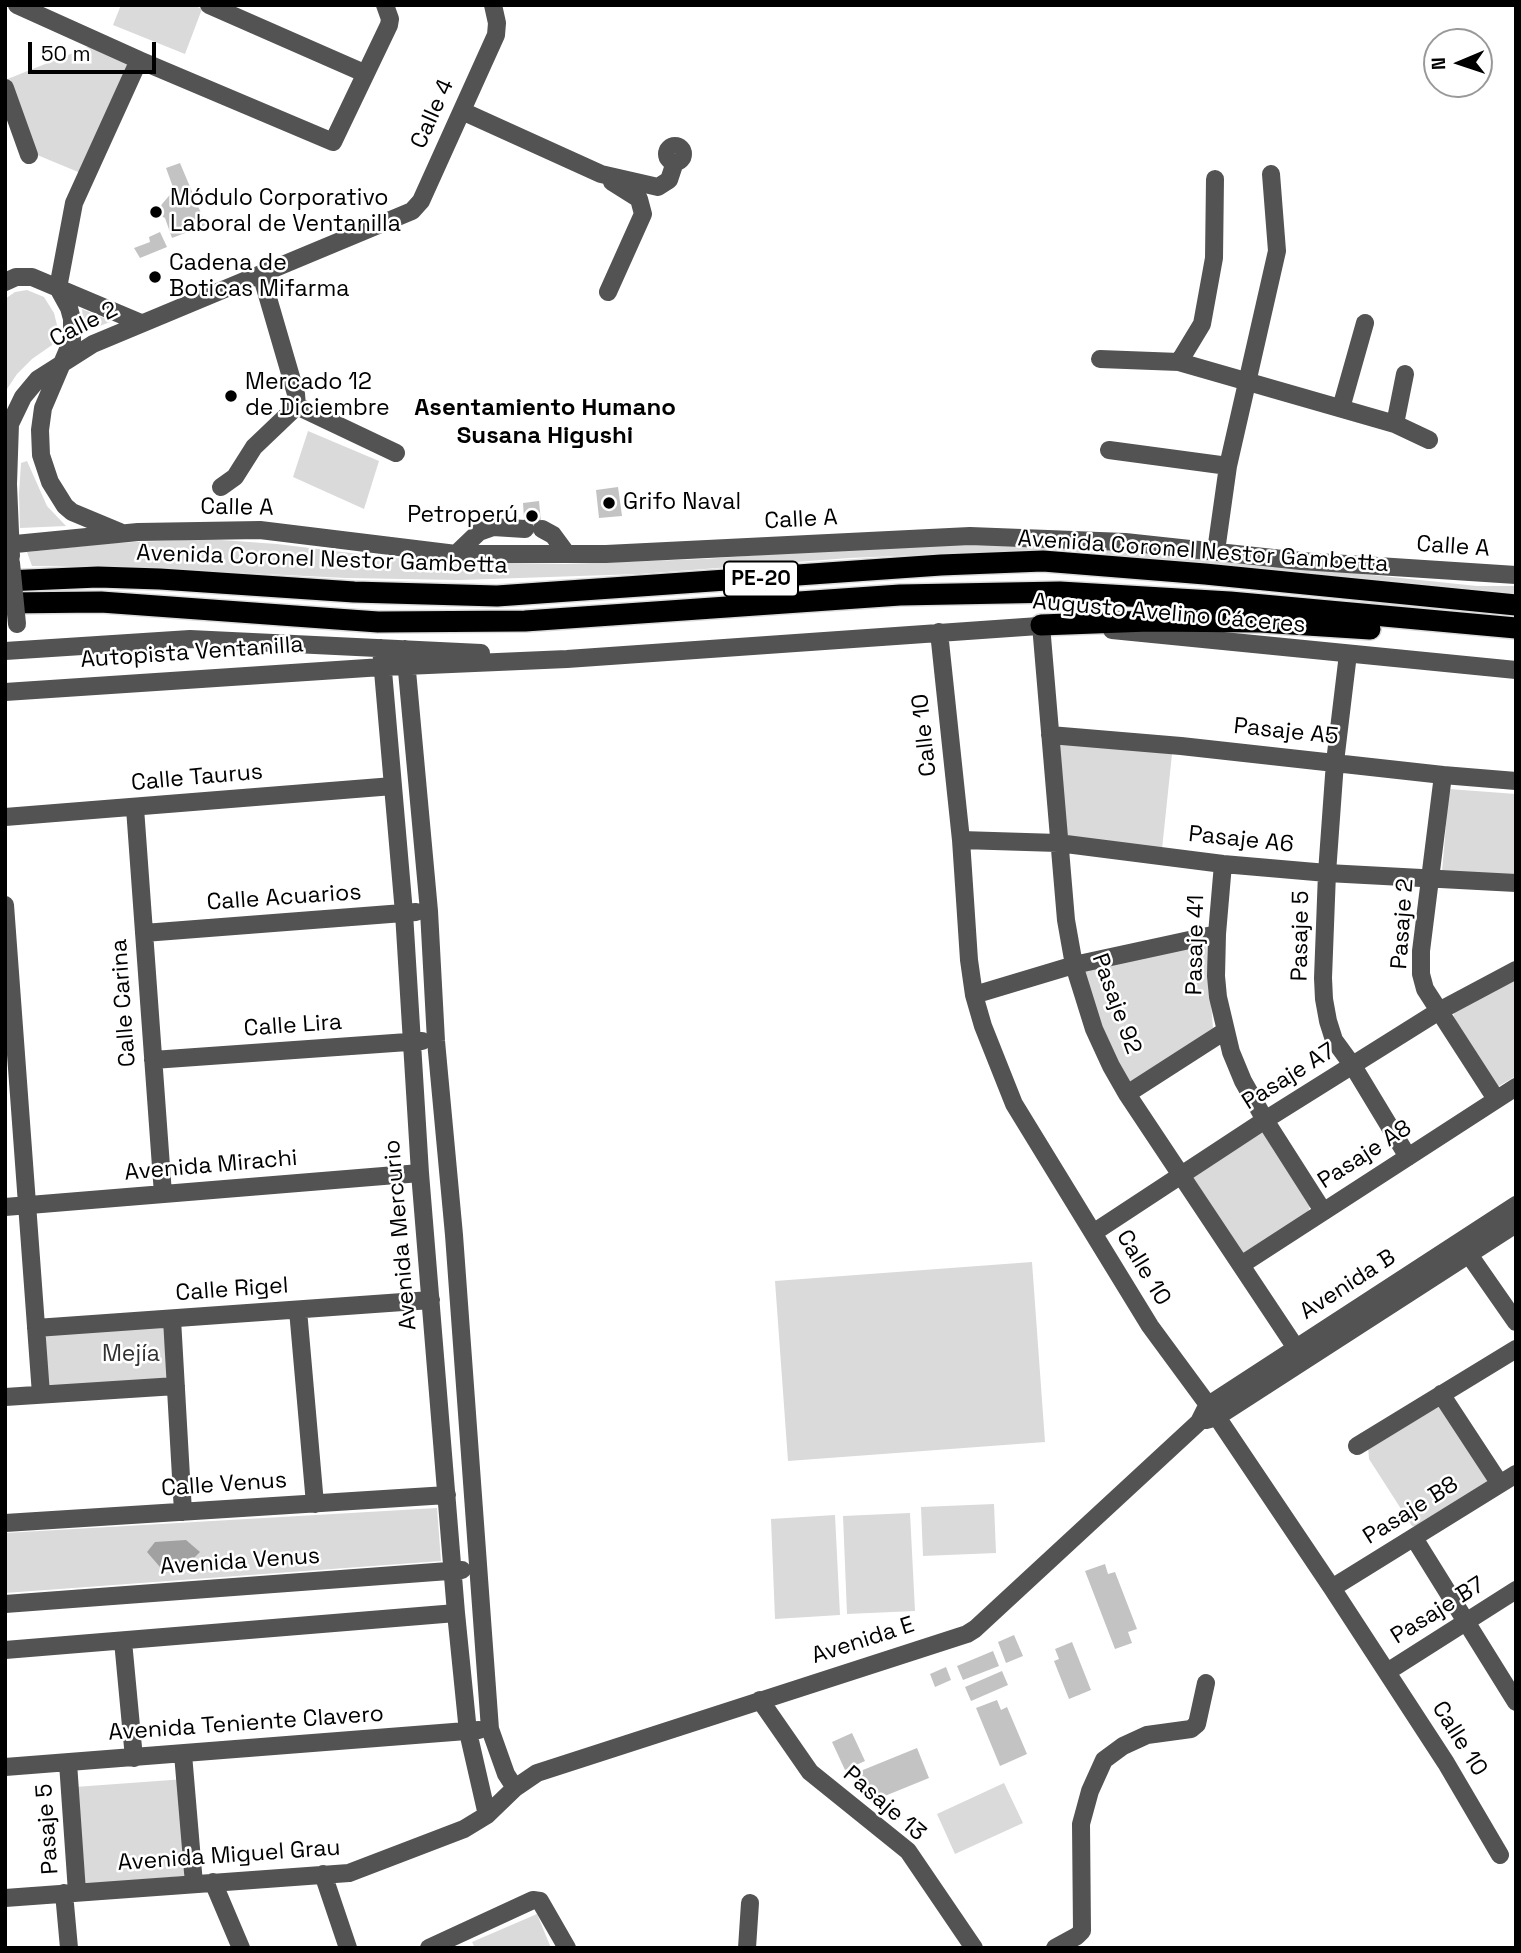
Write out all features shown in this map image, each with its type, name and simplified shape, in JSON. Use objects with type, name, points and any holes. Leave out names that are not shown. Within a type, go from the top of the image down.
[{"type":"highway","name":"Avenida Coronel Nestor Gambetta","points":[[8,572],[354,592],[497,596],[941,565],[1043,561],[1205,573],[1516,605]]},
{"type":"highway","name":"Avenida Coronel Nestor Gambetta","points":[[6,603],[101,602],[378,622],[512,621],[900,595],[1060,592],[1230,602],[1516,628]]},
{"type":"highway","points":[[1041,625],[1149,621],[1261,622],[1368,629],[1442,622]]},
{"type":"street","points":[[18,5],[139,60],[333,142],[389,25],[390,19],[385,5]]},
{"type":"street","points":[[209,5],[364,73]]},
{"type":"street","name":"Calle 4","points":[[412,211],[421,201],[496,35],[494,5]]},
{"type":"street","points":[[123,533],[72,512],[65,506],[50,482],[41,454],[40,430],[43,408],[72,340],[72,319],[67,301],[58,288],[74,203],[139,60]]},
{"type":"street","points":[[5,88],[29,155]]},
{"type":"street","points":[[462,111],[601,174],[639,199],[643,214],[608,292]]},
{"type":"street","points":[[601,174],[658,187],[669,180],[675,162]]},
{"type":"street","points":[[1216,551],[1228,467],[1245,382],[1277,251],[1271,174]]},
{"type":"street","points":[[1179,362],[1202,324],[1214,258],[1215,179]]},
{"type":"street","name":"Calle 2","points":[[12,650],[17,624],[8,572],[7,544],[10,424],[23,397],[37,379],[93,344],[412,211]]},
{"type":"street","points":[[5,264],[24,276],[41,280],[141,323]]},
{"type":"street","points":[[261,274],[296,394],[297,406]]},
{"type":"street","points":[[5,282],[24,276]]},
{"type":"street","points":[[1341,408],[1365,323]]},
{"type":"street","points":[[1100,359],[1179,362],[1395,424],[1429,440]]},
{"type":"street","points":[[1395,424],[1405,373]]},
{"type":"street","points":[[297,406],[396,453]]},
{"type":"street","points":[[221,487],[235,477],[254,447],[297,406]]},
{"type":"street","points":[[1109,450],[1228,467]]},
{"type":"street","points":[[456,554],[479,531],[493,527],[533,529],[553,535],[566,554]]},
{"type":"street","name":"Calle A","points":[[7,544],[123,533],[260,530],[456,554],[606,554],[970,536],[1125,541],[1301,561],[1516,575]]},
{"type":"street","name":"Augusto Avelino Cáceres","points":[[381,648],[406,657],[566,659],[1041,625],[1516,670]]},
{"type":"street","name":"Pasaje 92","points":[[1041,625],[1058,843],[1074,965],[1094,1029],[1127,1094],[1296,1348]]},
{"type":"street","name":"Calle 10","points":[[939,632],[974,995],[983,1026],[1014,1104],[1150,1326],[1208,1415],[1332,1588],[1446,1763],[1500,1856]]},
{"type":"street","name":"Autopista Ventanilla","points":[[12,650],[190,639],[381,648]]},
{"type":"street","name":"Avenida Mercurio","points":[[381,648],[404,913],[420,1173],[456,1613],[468,1732],[487,1815]]},
{"type":"street","name":"Pasaje 5","points":[[1348,654],[1335,762],[1326,873],[1324,999],[1334,1040],[1353,1066],[1408,1157]]},
{"type":"street","points":[[406,657],[429,911],[436,1041],[454,1235],[490,1729],[506,1774],[514,1788]]},
{"type":"street","name":"Augusto Avelino Cáceres","points":[[382,667],[406,657]]},
{"type":"street","name":"Autopista Ventanilla","points":[[5,692],[382,667]]},
{"type":"street","name":"Pasaje A5","points":[[1050,735],[1516,781]]},
{"type":"street","name":"Pasaje 2","points":[[1443,775],[1421,951],[1421,974],[1425,989],[1496,1099]]},
{"type":"street","name":"Calle Taurus","points":[[5,817],[393,786]]},
{"type":"street","name":"Calle Carina","points":[[135,808],[163,1194]]},
{"type":"street","name":"Pasaje A6","points":[[961,840],[1058,843],[1223,864],[1326,873],[1516,883]]},
{"type":"street","name":"Pasaje 41","points":[[1223,864],[1216,975],[1225,1031],[1243,1081],[1323,1212]]},
{"type":"street","points":[[5,905],[10,1025],[41,1394]]},
{"type":"street","name":"Calle Acuarios","points":[[144,933],[429,911]]},
{"type":"street","points":[[974,995],[1074,965],[1217,934]]},
{"type":"street","name":"Pasaje A7","points":[[1093,1233],[1265,1120],[1440,1011],[1516,970]]},
{"type":"street","points":[[1127,1094],[1225,1031]]},
{"type":"street","name":"Calle Lira","points":[[153,1060],[436,1041]]},
{"type":"street","name":"Pasaje A8","points":[[1241,1265],[1516,1087]]},
{"type":"street","name":"Avenida Mirachi","points":[[5,1208],[420,1173]]},
{"type":"street","name":"Avenida B","points":[[1208,1415],[1464,1247],[1516,1205]]},
{"type":"street","name":"Avenida B","points":[[1208,1415],[1296,1348],[1464,1247],[1516,1224]]},
{"type":"street","points":[[426,1237],[454,1235]]},
{"type":"street","points":[[1464,1247],[1516,1322]]},
{"type":"street","name":"Calle Rigel","points":[[36,1328],[431,1300]]},
{"type":"street","points":[[298,1310],[315,1504]]},
{"type":"street","points":[[172,1319],[183,1512]]},
{"type":"street","points":[[1357,1446],[1516,1349]]},
{"type":"street","points":[[5,1397],[176,1386]]},
{"type":"street","points":[[1441,1394],[1500,1484]]},
{"type":"street","name":"Avenida E","points":[[487,1815],[514,1788],[537,1773],[975,1629],[1208,1415]]},
{"type":"street","name":"Pasaje B8","points":[[1332,1588],[1516,1474]]},
{"type":"street","name":"Calle Venus","points":[[5,1523],[447,1495]]},
{"type":"street","points":[[1414,1538],[1465,1624],[1515,1698]]},
{"type":"street","name":"Avenida Venus","points":[[5,1604],[478,1568]]},
{"type":"street","name":"Pasaje B7","points":[[1387,1672],[1516,1590]]},
{"type":"street","points":[[5,1650],[456,1613]]},
{"type":"street","points":[[123,1641],[134,1758]]},
{"type":"street","points":[[1055,1948],[1082,1931],[1081,1824],[1090,1791],[1104,1760],[1123,1746],[1147,1735],[1191,1729],[1197,1724],[1206,1683]]},
{"type":"street","name":"Pasaje 13","points":[[760,1700],[810,1773],[908,1851],[974,1948]]},
{"type":"street","name":"Avenida Teniente Clavero","points":[[5,1767],[490,1729]]},
{"type":"street","points":[[183,1754],[194,1884]]},
{"type":"street","name":"Pasaje 5","points":[[68,1763],[69,1948]]},
{"type":"street","name":"Avenida Miguel Grau","points":[[5,1898],[349,1872],[464,1829],[487,1815]]},
{"type":"street","points":[[323,1874],[348,1948]]},
{"type":"street","points":[[213,1882],[241,1948]]},
{"type":"street","points":[[429,1948],[462,1942],[525,1903],[540,1901],[567,1948]]},
{"type":"street","points":[[747,1948],[750,1903]]},
{"type":"green space","points":[[121,5],[193,5],[202,9],[185,54],[113,25]]},
{"type":"green space","points":[[93,45],[134,63],[83,174],[30,152],[5,80]]},
{"type":"green space","points":[[27,290],[44,297],[54,313],[57,325],[52,345],[17,374],[5,392],[5,299],[15,292]]},
{"type":"green space","points":[[82,309],[109,320],[110,322],[84,332]]},
{"type":"green space","points":[[308,431],[379,461],[364,509],[293,477]]},
{"type":"green space","points":[[27,461],[47,506],[66,526],[20,528],[21,463]]},
{"type":"green space","points":[[207,539],[277,544],[392,558],[565,564],[704,559],[900,545],[1004,544],[1133,550],[1477,586],[1516,586],[1516,594],[1210,563],[1053,553],[849,558],[639,574],[460,580],[32,566],[27,552],[112,543]]},
{"type":"green space","points":[[1054,742],[1172,754],[1162,849],[1061,837]]},
{"type":"green space","points":[[1449,789],[1516,794],[1516,878],[1442,872]]},
{"type":"green space","points":[[1206,941],[1213,1028],[1132,1081],[1123,1081],[1080,971]]},
{"type":"green space","points":[[1516,976],[1516,1076],[1499,1086],[1493,1084],[1453,1020],[1454,1012]]},
{"type":"green space","points":[[1263,1129],[1311,1203],[1308,1213],[1246,1254],[1237,1251],[1190,1177]]},
{"type":"green space","points":[[1032,1262],[1045,1442],[788,1461],[775,1281]]},
{"type":"green space","name":"Mejía","points":[[168,1323],[171,1383],[44,1390],[40,1332]]},
{"type":"green space","points":[[1443,1403],[1487,1473],[1487,1483],[1420,1528],[1412,1526],[1369,1459],[1368,1446]]},
{"type":"green space","points":[[994,1504],[996,1553],[923,1556],[921,1507]]},
{"type":"green space","points":[[437,1508],[441,1561],[5,1593],[5,1533]]},
{"type":"green space","points":[[910,1513],[915,1611],[847,1614],[843,1516]]},
{"type":"green space","points":[[835,1515],[840,1615],[775,1619],[771,1519]]},
{"type":"green space","points":[[185,1779],[184,1876],[76,1885],[75,1787]]},
{"type":"green space","points":[[1004,1783],[1023,1823],[955,1854],[937,1814]]},
{"type":"green space","points":[[537,1914],[551,1948],[475,1948],[472,1942]]},
{"type":"shaded area","points":[[186,1540],[200,1552],[184,1568],[160,1567],[147,1552],[155,1542]]},
{"type":"building","points":[[180,163],[206,225],[172,238],[165,218],[157,214],[174,190],[166,168]]},
{"type":"building","points":[[160,232],[167,247],[140,258],[134,248],[150,242],[149,237]]},
{"type":"building","name":"Grifo Naval","points":[[618,487],[622,516],[599,518],[596,490]]},
{"type":"building","name":"Petroperú","points":[[539,501],[542,533],[525,534],[523,503]]},
{"type":"building","points":[[1105,1564],[1108,1574],[1115,1572],[1137,1629],[1128,1632],[1132,1643],[1115,1649],[1085,1571]]},
{"type":"building","points":[[1014,1635],[1023,1656],[1006,1663],[998,1642]]},
{"type":"building","points":[[1072,1642],[1091,1690],[1069,1699],[1054,1661],[1059,1659],[1055,1649]]},
{"type":"building","points":[[993,1651],[999,1666],[963,1680],[957,1666]]},
{"type":"building","points":[[946,1667],[951,1680],[935,1687],[930,1674]]},
{"type":"building","points":[[1002,1671],[1008,1685],[971,1701],[965,1687]]},
{"type":"building","points":[[997,1700],[1001,1710],[1007,1707],[1027,1754],[1000,1766],[976,1708]]},
{"type":"building","points":[[852,1733],[865,1761],[845,1770],[832,1742]]},
{"type":"building","points":[[917,1748],[929,1778],[870,1802],[858,1772]]},
{"type":"place","name":"Módulo Corporativo Laboral de Ventanilla","points":[[156,212]]},
{"type":"place","name":"Cadena de Boticas Mifarma","points":[[155,277]]},
{"type":"place","name":"Mercado 12 de Diciembre","points":[[231,396]]},
{"type":"place","name":"Grifo Naval","points":[[609,503]]},
{"type":"place","name":"Petroperú","points":[[532,516]]},
{"type":"district","name":"Asentamiento Humano Susana Higushi","points":[[545,422]]}]
